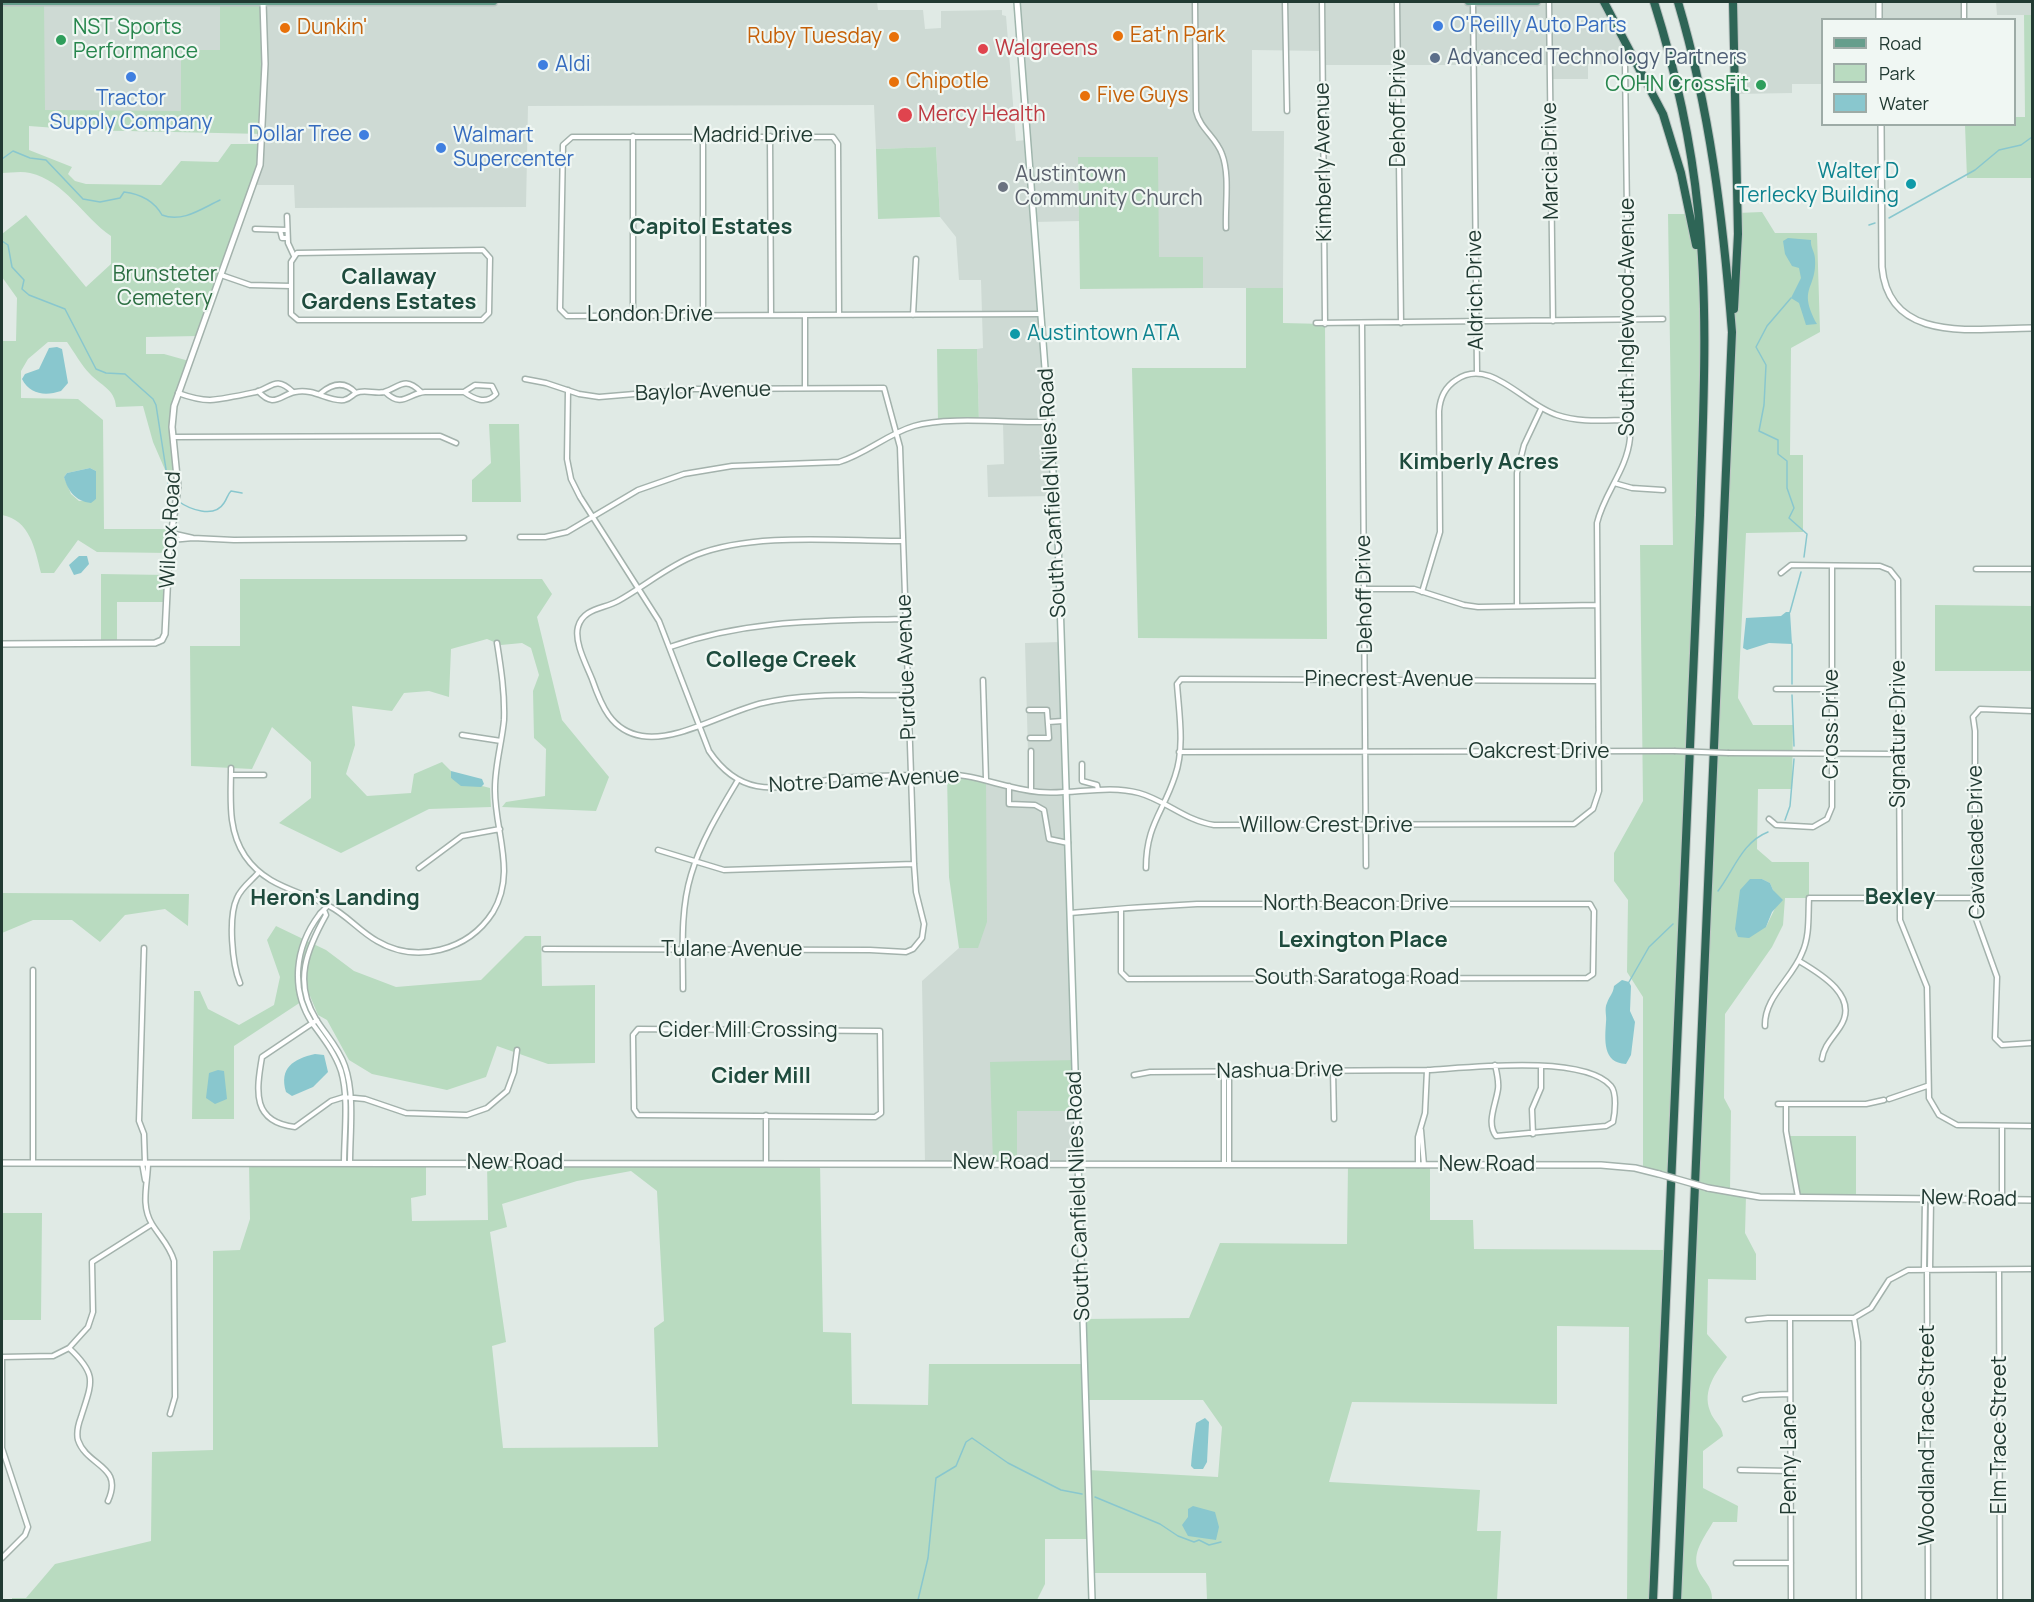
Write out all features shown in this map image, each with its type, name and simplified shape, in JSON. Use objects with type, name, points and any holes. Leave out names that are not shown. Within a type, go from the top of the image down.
[{"type":"highway","points":[[1603,2],[1663,114],[1681,173],[1701,267]]},
{"type":"highway","points":[[1653,1600],[1700,507],[1704,349],[1699,213],[1689,144],[1675,77],[1654,2]]},
{"type":"highway","points":[[1678,2],[1694,60],[1712,146],[1723,225],[1732,332]]},
{"type":"highway","points":[[1677,1600],[1732,332],[1738,243],[1733,2]]},
{"type":"main road","points":[[2,2],[494,2]]},
{"type":"main road","points":[[1468,2],[1537,2]]},
{"type":"street","name":"Wilcox Road","points":[[2,644],[155,643],[162,640],[166,627],[171,533],[177,487],[172,418],[178,393],[258,175],[262,155],[265,64],[263,2]]},
{"type":"street","name":"South Canfield Niles Road","points":[[1017,2],[1058,538],[1092,1600]]},
{"type":"street","points":[[1195,2],[1196,111],[1202,126],[1217,144],[1224,157],[1226,228]]},
{"type":"street","points":[[1285,2],[1287,111]]},
{"type":"street","name":"Kimberly Avenue","points":[[1323,2],[1325,324]]},
{"type":"street","name":"Dehoff Drive","points":[[1397,2],[1401,323]]},
{"type":"street","name":"Aldrich Drive","points":[[1422,592],[1440,532],[1440,402],[1451,383],[1464,375],[1477,372],[1473,2]]},
{"type":"street","name":"Marcia Drive","points":[[1549,2],[1552,321]]},
{"type":"street","points":[[1879,2],[1880,18]]},
{"type":"street","points":[[1964,2],[1964,18]]},
{"type":"street","name":"South Inglewood Avenue","points":[[1589,814],[1598,797],[1597,523],[1628,451],[1630,420],[1625,63]]},
{"type":"street","points":[[1881,126],[1882,267],[1885,285],[1895,304],[1916,321],[1935,327],[2032,328]]},
{"type":"street","name":"Madrid Drive","points":[[566,139],[572,136],[830,136],[837,142],[839,315]]},
{"type":"street","points":[[633,136],[633,315]]},
{"type":"street","points":[[703,136],[703,315]]},
{"type":"street","points":[[770,136],[771,315]]},
{"type":"street","name":"London Drive","points":[[566,139],[563,145],[561,311],[567,316],[1041,314]]},
{"type":"street","points":[[287,216],[287,238],[294,256],[291,314],[298,320],[482,320],[489,313],[490,258],[483,250],[300,252],[294,256]]},
{"type":"street","points":[[255,229],[287,230]]},
{"type":"street","points":[[279,230],[280,236],[287,238]]},
{"type":"street","points":[[913,315],[916,259]]},
{"type":"street","points":[[220,275],[250,285],[291,286]]},
{"type":"street","points":[[805,315],[805,388]]},
{"type":"street","points":[[1316,323],[1663,319]]},
{"type":"street","name":"Dehoff Drive","points":[[1362,323],[1366,866]]},
{"type":"street","points":[[1477,372],[1496,378],[1541,409],[1575,420],[1630,420]]},
{"type":"street","name":"Baylor Avenue","points":[[525,379],[599,397],[694,389],[884,388]]},
{"type":"street","points":[[178,393],[196,399],[211,400],[258,392],[268,385],[280,384],[293,392],[321,393],[330,399],[343,400],[356,393],[385,392],[398,400],[411,398],[421,392],[464,392],[475,385],[488,384],[496,392],[492,399],[484,400],[474,399],[464,392]]},
{"type":"street","points":[[321,393],[333,384],[346,384],[356,393]]},
{"type":"street","points":[[385,392],[393,385],[412,384],[421,392]]},
{"type":"street","name":"Purdue Avenue","points":[[884,388],[897,434],[914,864],[916,892],[925,928],[918,945]]},
{"type":"street","name":"Notre Dame Avenue","points":[[568,390],[568,468],[576,489],[659,621],[698,724],[714,759],[738,780],[755,786],[777,789],[840,778],[950,774],[986,779],[1031,791],[1066,792]]},
{"type":"street","points":[[258,392],[265,398],[275,400],[285,398],[293,392]]},
{"type":"street","points":[[1517,606],[1517,473],[1524,445],[1541,409]]},
{"type":"street","points":[[520,537],[560,534],[638,490],[684,474],[732,466],[830,464],[858,456],[897,434],[931,423],[1050,422]]},
{"type":"street","points":[[173,437],[440,436],[456,443]]},
{"type":"street","points":[[1614,483],[1640,489],[1663,490]]},
{"type":"street","points":[[171,533],[193,538]]},
{"type":"street","points":[[171,540],[193,538],[464,538]]},
{"type":"street","points":[[903,541],[762,541],[735,544],[689,558],[611,604],[588,613],[578,626],[578,641],[602,707],[616,724],[640,736],[665,736],[777,700],[908,695]]},
{"type":"street","points":[[1781,573],[1791,565],[1832,566]]},
{"type":"street","name":"Signature Drive","points":[[1832,566],[1880,566],[1893,572],[1899,585],[1900,898],[1902,929],[1927,987],[1927,1086]]},
{"type":"street","name":"Cross Drive","points":[[1769,819],[1776,825],[1813,826],[1827,819],[1832,807],[1832,566]]},
{"type":"street","points":[[1976,569],[2032,569]]},
{"type":"street","points":[[1365,589],[1408,589],[1468,606],[1597,605]]},
{"type":"street","points":[[670,646],[708,634],[753,625],[906,618]]},
{"type":"street","points":[[231,768],[231,817],[234,834],[240,848],[258,873],[283,888],[328,905],[371,938],[396,950],[424,953],[451,947],[482,926],[499,901],[505,878],[495,786],[501,741],[504,684],[497,643]]},
{"type":"street","name":"Pinecrest Avenue","points":[[1179,752],[1177,684],[1180,679],[1598,681]]},
{"type":"street","points":[[984,680],[986,779]]},
{"type":"street","points":[[1776,689],[1831,689]]},
{"type":"street","points":[[1029,710],[1047,710],[1049,738],[1030,738]]},
{"type":"street","name":"Cavalcade Drive","points":[[2032,711],[1977,710],[1973,717],[1975,731],[1974,898],[1976,922],[1996,977],[1995,1038],[2002,1045],[2032,1043]]},
{"type":"street","points":[[1048,722],[1063,722]]},
{"type":"street","points":[[462,735],[501,741]]},
{"type":"street","points":[[1031,751],[1031,791]]},
{"type":"street","name":"Oakcrest Drive","points":[[1179,752],[1674,751],[1900,754]]},
{"type":"street","points":[[1146,868],[1148,835],[1175,777],[1179,752]]},
{"type":"street","points":[[1082,764],[1082,781],[1097,785],[1098,790]]},
{"type":"street","points":[[231,775],[264,775]]},
{"type":"street","points":[[683,989],[684,910],[695,863],[706,836],[738,780]]},
{"type":"street","points":[[1009,786],[1009,804],[1035,805],[1044,810],[1049,839],[1068,843]]},
{"type":"street","name":"Willow Crest Drive","points":[[1066,792],[1132,791],[1193,819],[1214,825],[1562,826],[1578,822],[1589,814]]},
{"type":"street","points":[[419,868],[462,836],[500,829]]},
{"type":"street","points":[[658,850],[724,870],[914,864]]},
{"type":"street","points":[[240,982],[234,968],[233,912],[240,893],[258,873]]},
{"type":"street","points":[[1765,1026],[1767,1008],[1799,961],[1807,939],[1809,898],[1974,898]]},
{"type":"street","name":"North Beacon Drive","points":[[1070,913],[1197,904],[1592,905],[1594,911],[1591,976]]},
{"type":"street","points":[[328,905],[320,913],[304,943],[297,972],[302,1003],[337,1060],[343,1078],[347,1163]]},
{"type":"street","name":"South Saratoga Road","points":[[1121,909],[1123,976],[1128,979],[1587,978],[1591,976]]},
{"type":"street","name":"Tulane Avenue","points":[[545,949],[870,950],[897,953],[909,951],[918,945]]},
{"type":"street","points":[[144,948],[139,1121],[144,1134],[146,1209],[152,1224],[170,1250],[174,1261],[175,1397],[170,1414]]},
{"type":"street","points":[[1799,961],[1835,986],[1845,1004],[1843,1022],[1827,1043],[1822,1059]]},
{"type":"street","points":[[33,970],[33,1163]]},
{"type":"street","points":[[314,1021],[262,1057],[259,1076],[260,1102],[265,1116],[277,1124],[295,1126],[331,1101],[344,1097],[365,1099],[406,1113],[467,1115],[487,1108],[507,1091],[514,1072],[517,1050]]},
{"type":"street","points":[[314,1021],[342,1057],[348,1073],[350,1097],[347,1163]]},
{"type":"street","name":"Cider Mill Crossing","points":[[638,1029],[880,1031],[879,1115],[766,1115],[638,1115],[634,1109],[633,1033],[638,1029]]},
{"type":"street","points":[[1496,1065],[1498,1083],[1493,1112],[1494,1135],[1500,1137],[1533,1134],[1531,1117],[1540,1088],[1541,1067]]},
{"type":"street","name":"Nashua Drive","points":[[1134,1075],[1150,1072],[1426,1070],[1496,1065],[1581,1072],[1610,1085],[1614,1090],[1614,1115],[1611,1125],[1533,1134]]},
{"type":"street","points":[[1333,1070],[1334,1119]]},
{"type":"street","points":[[1421,1165],[1421,1130],[1426,1107],[1426,1070]]},
{"type":"street","points":[[1226,1072],[1226,1164]]},
{"type":"street","points":[[1778,1104],[1866,1104],[1886,1100],[1927,1086],[1933,1106],[1948,1122],[1964,1126],[2032,1126]]},
{"type":"street","points":[[1786,1104],[1786,1131],[1798,1197]]},
{"type":"street","points":[[766,1115],[766,1163]]},
{"type":"street","points":[[2002,1127],[2002,1199]]},
{"type":"street","name":"New Road","points":[[2,1163],[1079,1163],[1618,1166],[1749,1196],[2032,1200]]},
{"type":"street","name":"Woodland Trace Street","points":[[1928,1199],[1928,1600]]},
{"type":"street","points":[[2,1558],[25,1535],[28,1527],[2,1448],[2,1357],[53,1356],[69,1348],[88,1328],[92,1318],[92,1262],[152,1224]]},
{"type":"street","points":[[1748,1320],[1854,1318],[1871,1308],[1884,1285],[1894,1276],[1908,1270],[2032,1269]]},
{"type":"street","name":"Elm Trace Street","points":[[1999,1270],[2000,1600]]},
{"type":"street","name":"Penny Lane","points":[[1790,1318],[1791,1600]]},
{"type":"street","points":[[1854,1318],[1858,1342],[1859,1600]]},
{"type":"street","points":[[69,1348],[86,1364],[91,1374],[91,1385],[77,1435],[84,1449],[111,1479],[113,1490],[108,1502]]},
{"type":"street","points":[[1745,1399],[1760,1395],[1790,1394]]},
{"type":"street","points":[[1740,1470],[1790,1471]]},
{"type":"street","points":[[1736,1563],[1791,1563]]},
{"type":"shaded area","points":[[2,2],[877,2],[878,10],[923,10],[925,29],[941,28],[941,11],[1002,10],[1002,15],[1006,16],[1016,141],[1027,140],[1017,2],[1604,2],[1639,65],[1588,64],[1588,79],[1550,79],[1550,65],[1323,65],[1323,51],[1252,50],[1252,131],[1284,131],[1283,288],[1203,288],[1203,258],[1159,258],[1078,157],[1079,221],[1035,222],[1055,496],[988,497],[987,465],[1004,464],[1003,423],[979,423],[977,349],[983,348],[981,280],[959,280],[956,237],[940,217],[936,147],[876,149],[874,105],[528,106],[526,207],[295,208],[294,185],[254,185],[258,175],[264,88],[221,50],[181,132],[83,130],[45,126]]},
{"type":"shaded area","points":[[1733,2],[1964,2],[1964,18],[1821,18],[1821,84],[1792,84],[1792,93],[1735,94]]},
{"type":"shaded area","points":[[1996,2],[2032,2],[2032,15],[1997,15]]},
{"type":"shaded area","points":[[1061,642],[1079,1163],[925,1163],[922,981],[959,948],[978,947],[986,779],[1029,790],[1025,643]]},
{"type":"green space","name":"Brunsteter Cemetery","points":[[2,2],[44,2],[45,110],[181,111],[181,50],[220,50],[220,2],[263,2],[263,134],[83,130],[29,126],[29,150],[72,167],[68,174],[75,181],[86,184],[161,185],[181,161],[218,162],[231,144],[263,144],[262,155],[198,336],[146,337],[146,354],[164,354],[189,361],[172,418],[177,475],[166,472],[153,442],[143,406],[116,407],[110,392],[87,370],[67,342],[48,342],[28,359],[21,371],[21,398],[78,399],[103,420],[104,529],[172,529],[169,553],[97,552],[78,540],[54,573],[41,573],[33,545],[25,529],[11,518],[2,515],[2,341],[16,341],[17,298],[2,277],[2,234],[26,215],[86,287],[111,264],[111,236],[64,191],[42,177],[30,173],[2,173]],"holes":[[[90,468],[96,471],[96,499],[79,501],[71,494],[64,477],[67,473]]]},
{"type":"green space","points":[[2024,15],[2032,15],[2032,178],[1967,178],[1965,126],[2016,126],[2016,117],[2025,117]]},
{"type":"green space","points":[[1477,52],[1500,52],[1500,65],[1477,65]]},
{"type":"green space","points":[[936,147],[940,217],[878,219],[876,149]]},
{"type":"green space","points":[[1078,157],[1158,157],[1159,257],[1203,257],[1203,288],[1080,289]]},
{"type":"green space","points":[[1762,212],[1775,233],[1817,233],[1820,332],[1791,348],[1790,455],[1803,455],[1803,532],[1746,533],[1738,698],[1753,725],[1793,725],[1792,789],[1758,789],[1757,849],[1772,862],[1809,862],[1809,898],[1785,898],[1783,925],[1772,947],[1725,1014],[1724,1098],[1731,1111],[1730,1193],[1746,1196],[1745,1233],[1756,1254],[1756,1280],[1708,1279],[1707,1334],[1727,1357],[1709,1389],[1710,1411],[1723,1436],[1703,1451],[1703,1488],[1738,1506],[1737,1522],[1713,1522],[1698,1548],[1697,1566],[1711,1590],[1712,1600],[1677,1600],[1737,213]],"holes":[[[1762,879],[1770,883],[1778,902],[1766,927]]]},
{"type":"green space","points":[[1668,214],[1690,214],[1701,267],[1704,349],[1672,1178],[1643,1170],[1643,997],[1627,972],[1628,900],[1614,881],[1614,853],[1643,801],[1640,545],[1673,545]]},
{"type":"green space","points":[[1246,288],[1283,288],[1283,323],[1325,324],[1327,639],[1138,638],[1132,368],[1246,368]]},
{"type":"green space","points":[[937,349],[977,349],[979,423],[938,423]]},
{"type":"green space","points":[[489,424],[519,424],[521,502],[472,502],[472,480],[491,463]]},
{"type":"green space","points":[[101,574],[168,575],[167,602],[117,602],[117,643],[101,643]]},
{"type":"green space","points":[[240,579],[542,579],[552,594],[537,617],[562,720],[609,777],[596,811],[502,807],[506,802],[545,796],[546,749],[534,738],[533,691],[539,675],[531,648],[522,643],[501,645],[487,639],[451,649],[449,697],[429,691],[404,693],[392,711],[352,706],[355,745],[346,774],[367,796],[411,793],[414,774],[442,762],[451,771],[451,778],[490,788],[491,807],[429,809],[341,853],[279,823],[311,798],[311,762],[272,727],[252,769],[191,766],[190,646],[240,646]]},
{"type":"green space","points":[[1935,605],[2032,606],[2032,671],[1935,671]]},
{"type":"green space","points":[[947,774],[986,779],[987,922],[978,948],[959,948],[949,877]]},
{"type":"green space","points":[[2,893],[189,894],[188,926],[165,909],[125,915],[100,942],[72,920],[33,920],[2,933]]},
{"type":"green space","points":[[276,926],[326,950],[354,971],[396,987],[481,980],[525,936],[541,936],[542,986],[595,985],[595,1063],[548,1064],[497,1046],[486,1077],[447,1090],[372,1074],[349,1060],[327,1020],[318,1015],[310,996],[234,1046],[234,1119],[192,1119],[194,991],[200,991],[208,1009],[239,1025],[274,1005],[280,977],[267,940]]},
{"type":"green space","points":[[1075,1060],[1077,1111],[1017,1111],[1017,1163],[993,1163],[990,1062]]},
{"type":"green space","points":[[1787,1136],[1856,1136],[1856,1198],[1798,1197]]},
{"type":"green space","points":[[249,1163],[426,1163],[426,1195],[411,1198],[412,1221],[488,1220],[487,1163],[820,1163],[823,1332],[851,1333],[852,1404],[928,1405],[929,1364],[1084,1364],[1083,1319],[1189,1318],[1220,1243],[1347,1244],[1348,1164],[1430,1165],[1430,1220],[1473,1220],[1474,1249],[1669,1250],[1653,1600],[1627,1600],[1629,1327],[1557,1326],[1557,1404],[1352,1402],[1329,1482],[1480,1490],[1477,1531],[1501,1531],[1497,1600],[1207,1600],[1206,1573],[1091,1573],[1089,1539],[1045,1539],[1045,1584],[1037,1600],[12,1600],[12,1598],[26,1598],[55,1564],[151,1541],[152,1452],[213,1450],[213,1251],[240,1250],[250,1219]],"holes":[[[631,1171],[657,1191],[664,1321],[654,1328],[658,1447],[503,1448],[492,1346],[506,1342],[490,1232],[507,1227],[502,1204],[577,1181]],[[1086,1400],[1203,1400],[1222,1427],[1218,1477],[1088,1470]]]},
{"type":"green space","points":[[2,1213],[42,1213],[41,1320],[2,1320]]},
{"type":"water","points":[[1788,238],[1811,240],[1815,269],[1808,295],[1811,312],[1817,324],[1806,325],[1799,303],[1791,298],[1801,278],[1799,268],[1792,266],[1785,254],[1783,241]]},
{"type":"water","points":[[49,348],[62,349],[68,383],[61,391],[55,393],[44,394],[29,388],[22,379],[25,374],[39,369]]},
{"type":"water","points":[[90,468],[96,471],[96,499],[91,503],[73,494],[64,477],[67,473]]},
{"type":"water","points":[[79,556],[87,556],[89,564],[81,573],[74,575],[69,565]]},
{"type":"water","points":[[1790,612],[1792,644],[1769,643],[1747,650],[1743,648],[1746,618],[1781,616]]},
{"type":"water","points":[[451,771],[482,779],[484,784],[481,787],[461,786],[451,778]]},
{"type":"water","points":[[1750,879],[1762,879],[1770,883],[1773,890],[1783,900],[1772,912],[1766,927],[1749,938],[1738,937],[1735,929],[1740,890]]},
{"type":"water","points":[[1622,980],[1629,982],[1631,986],[1630,1011],[1635,1022],[1631,1055],[1626,1064],[1618,1063],[1609,1055],[1606,1042],[1606,1005],[1614,986]]},
{"type":"water","points":[[315,1054],[324,1055],[328,1072],[313,1087],[292,1096],[286,1092],[284,1084],[286,1071],[294,1062]]},
{"type":"water","points":[[224,1071],[227,1099],[215,1104],[206,1098],[209,1073]]},
{"type":"water","points":[[1205,1418],[1209,1422],[1207,1462],[1203,1469],[1194,1469],[1191,1466],[1196,1423]]},
{"type":"water","points":[[1193,1506],[1215,1512],[1219,1527],[1216,1540],[1188,1536],[1182,1525],[1188,1517],[1188,1509]]},
{"type":"waterway","points":[[1889,218],[1975,170],[1999,150],[2021,145],[2032,137]]},
{"type":"waterway","points":[[2,159],[13,151],[30,158],[46,160],[83,199],[100,202],[120,198],[124,192],[130,193],[146,199],[162,215],[169,217],[191,214],[220,200]]},
{"type":"waterway","points":[[1869,225],[1875,223]]},
{"type":"waterway","points":[[2,241],[8,245],[12,267],[24,280],[22,289],[29,295],[65,309],[96,369],[106,373],[125,374],[153,399],[156,405],[170,495],[175,498]]},
{"type":"waterway","points":[[1791,298],[1767,326],[1756,347],[1766,365],[1764,405],[1759,431],[1778,440],[1778,454],[1787,461],[1787,488],[1794,508],[1789,518],[1807,534],[1804,557]]},
{"type":"waterway","points":[[178,501],[188,507],[208,512],[220,508],[231,491],[242,493]]},
{"type":"waterway","points":[[1790,612],[1801,572]]},
{"type":"waterway","points":[[1792,644],[1792,684]]},
{"type":"waterway","points":[[1792,695],[1794,746]]},
{"type":"waterway","points":[[1785,820],[1790,806],[1794,759]]},
{"type":"waterway","points":[[1718,891],[1751,842],[1768,832]]},
{"type":"waterway","points":[[1629,982],[1649,947],[1673,924]]},
{"type":"waterway","points":[[918,1600],[928,1558],[936,1478],[956,1466],[966,1442],[972,1438],[1008,1463],[1061,1490],[1082,1494]]},
{"type":"waterway","points":[[1095,1497],[1160,1524],[1178,1536],[1194,1542],[1199,1540],[1209,1545],[1221,1542]]},
{"type":"place","name":"O'Reilly Auto Parts","points":[[1438,26]]},
{"type":"place","name":"Dunkin'","points":[[285,28]]},
{"type":"place","name":"Eat'n Park","points":[[1118,36]]},
{"type":"place","name":"Ruby Tuesday","points":[[894,37]]},
{"type":"place","name":"NST Sports Performance","points":[[61,40]]},
{"type":"place","name":"Walgreens","points":[[983,49]]},
{"type":"place","name":"Advanced Technology Partners","points":[[1435,58]]},
{"type":"place","name":"Aldi","points":[[543,65]]},
{"type":"place","name":"Tractor Supply Company","points":[[131,77]]},
{"type":"place","name":"Chipotle","points":[[894,82]]},
{"type":"place","name":"COHN CrossFit","points":[[1761,85]]},
{"type":"place","name":"Five Guys","points":[[1085,96]]},
{"type":"place","name":"Mercy Health","points":[[905,115]]},
{"type":"place","name":"Dollar Tree","points":[[364,135]]},
{"type":"place","name":"Walmart Supercenter","points":[[441,148]]},
{"type":"place","name":"Walter D Terlecky Building","points":[[1911,184]]},
{"type":"place","name":"Austintown Community Church","points":[[1003,187]]},
{"type":"place","name":"Austintown ATA","points":[[1015,334]]},
{"type":"district","name":"Capitol Estates","points":[[711,228]]},
{"type":"district","name":"Callaway Gardens Estates","points":[[389,290]]},
{"type":"district","name":"Kimberly Acres","points":[[1479,463]]},
{"type":"district","name":"College Creek","points":[[781,661]]},
{"type":"district","name":"Bexley","points":[[1900,898]]},
{"type":"district","name":"Heron's Landing","points":[[335,899]]},
{"type":"district","name":"Lexington Place","points":[[1363,941]]},
{"type":"district","name":"Cider Mill","points":[[761,1077]]}]
